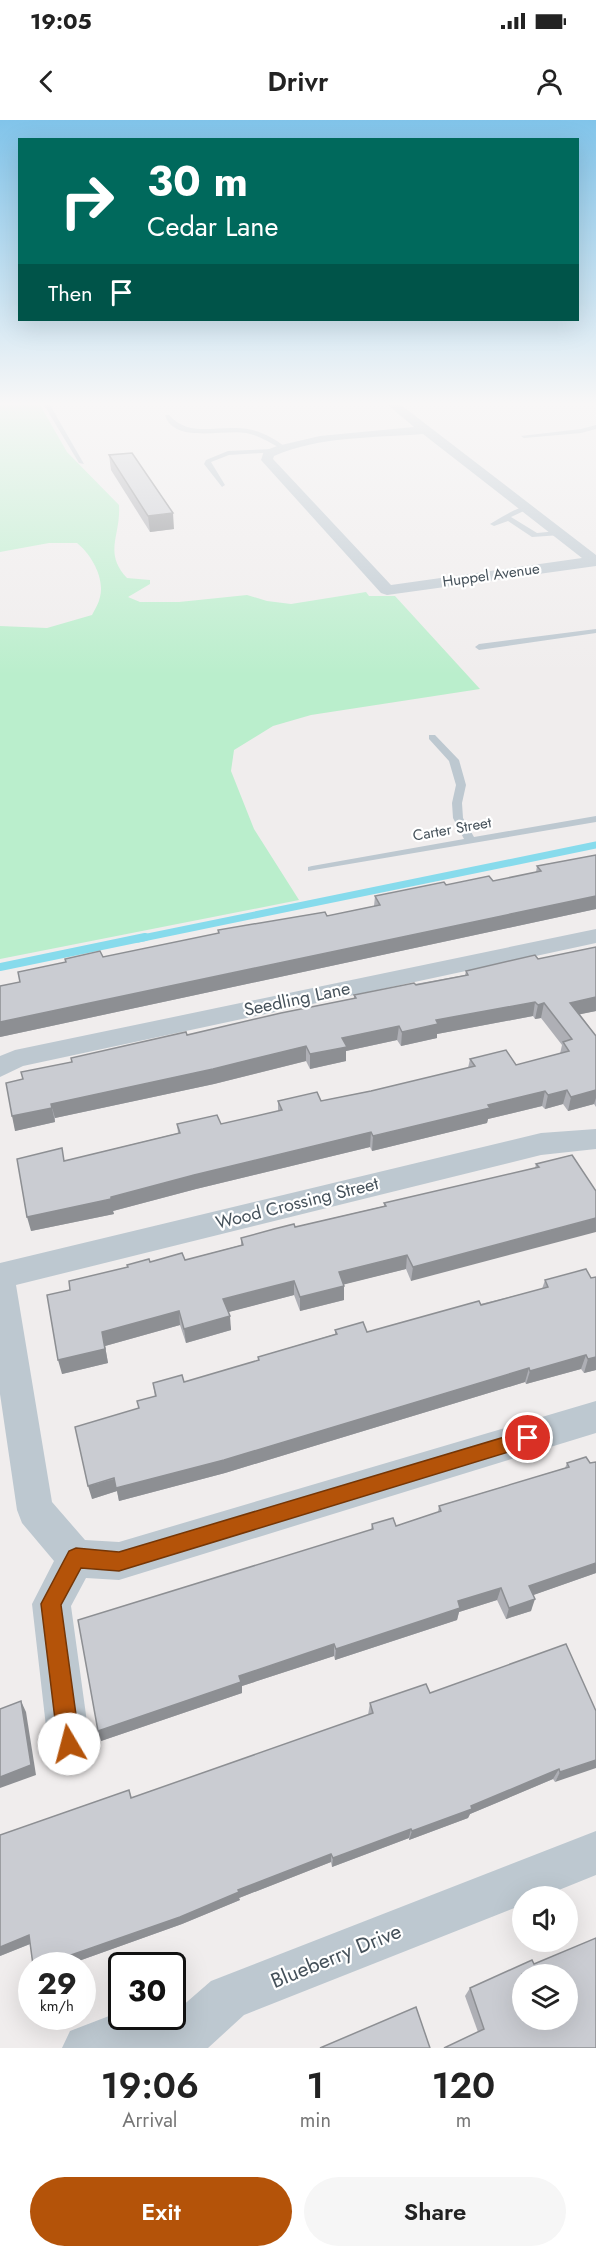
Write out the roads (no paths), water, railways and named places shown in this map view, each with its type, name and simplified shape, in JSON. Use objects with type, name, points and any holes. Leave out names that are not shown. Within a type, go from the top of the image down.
[{"type":"street","name":"Huppel Avenue","points":[[299,495],[387,590],[595,562]]},
{"type":"street","points":[[509,495],[595,562]]},
{"type":"street","name":"Seedling Lane","points":[[0,1068],[15,1059],[596,936]]},
{"type":"street","name":"Wood Crossing Street","points":[[0,1276],[541,1144],[596,1139]]},
{"type":"street","points":[[0,1284],[35,1510],[76,1558],[119,1561],[596,1417]]},
{"type":"street","points":[[69,1744],[51,1604],[76,1558]]},
{"type":"street","name":"Blueberry Drive","points":[[87,2048],[123,2035],[172,2048],[228,1998],[596,1853]]},
{"type":"lane","points":[[494,524],[508,518],[509,514],[526,508]]},
{"type":"lane","points":[[508,518],[535,535],[558,533]]},
{"type":"lane","points":[[479,646],[596,631]]},
{"type":"lane","points":[[432,737],[454,760],[461,785],[457,803],[458,818],[471,841]]},
{"type":"lane","name":"Carter Street","points":[[312,869],[596,819]]},
{"type":"waterway","points":[[138,939],[596,845]]},
{"type":"waterway","points":[[0,967],[145,937]]}]
